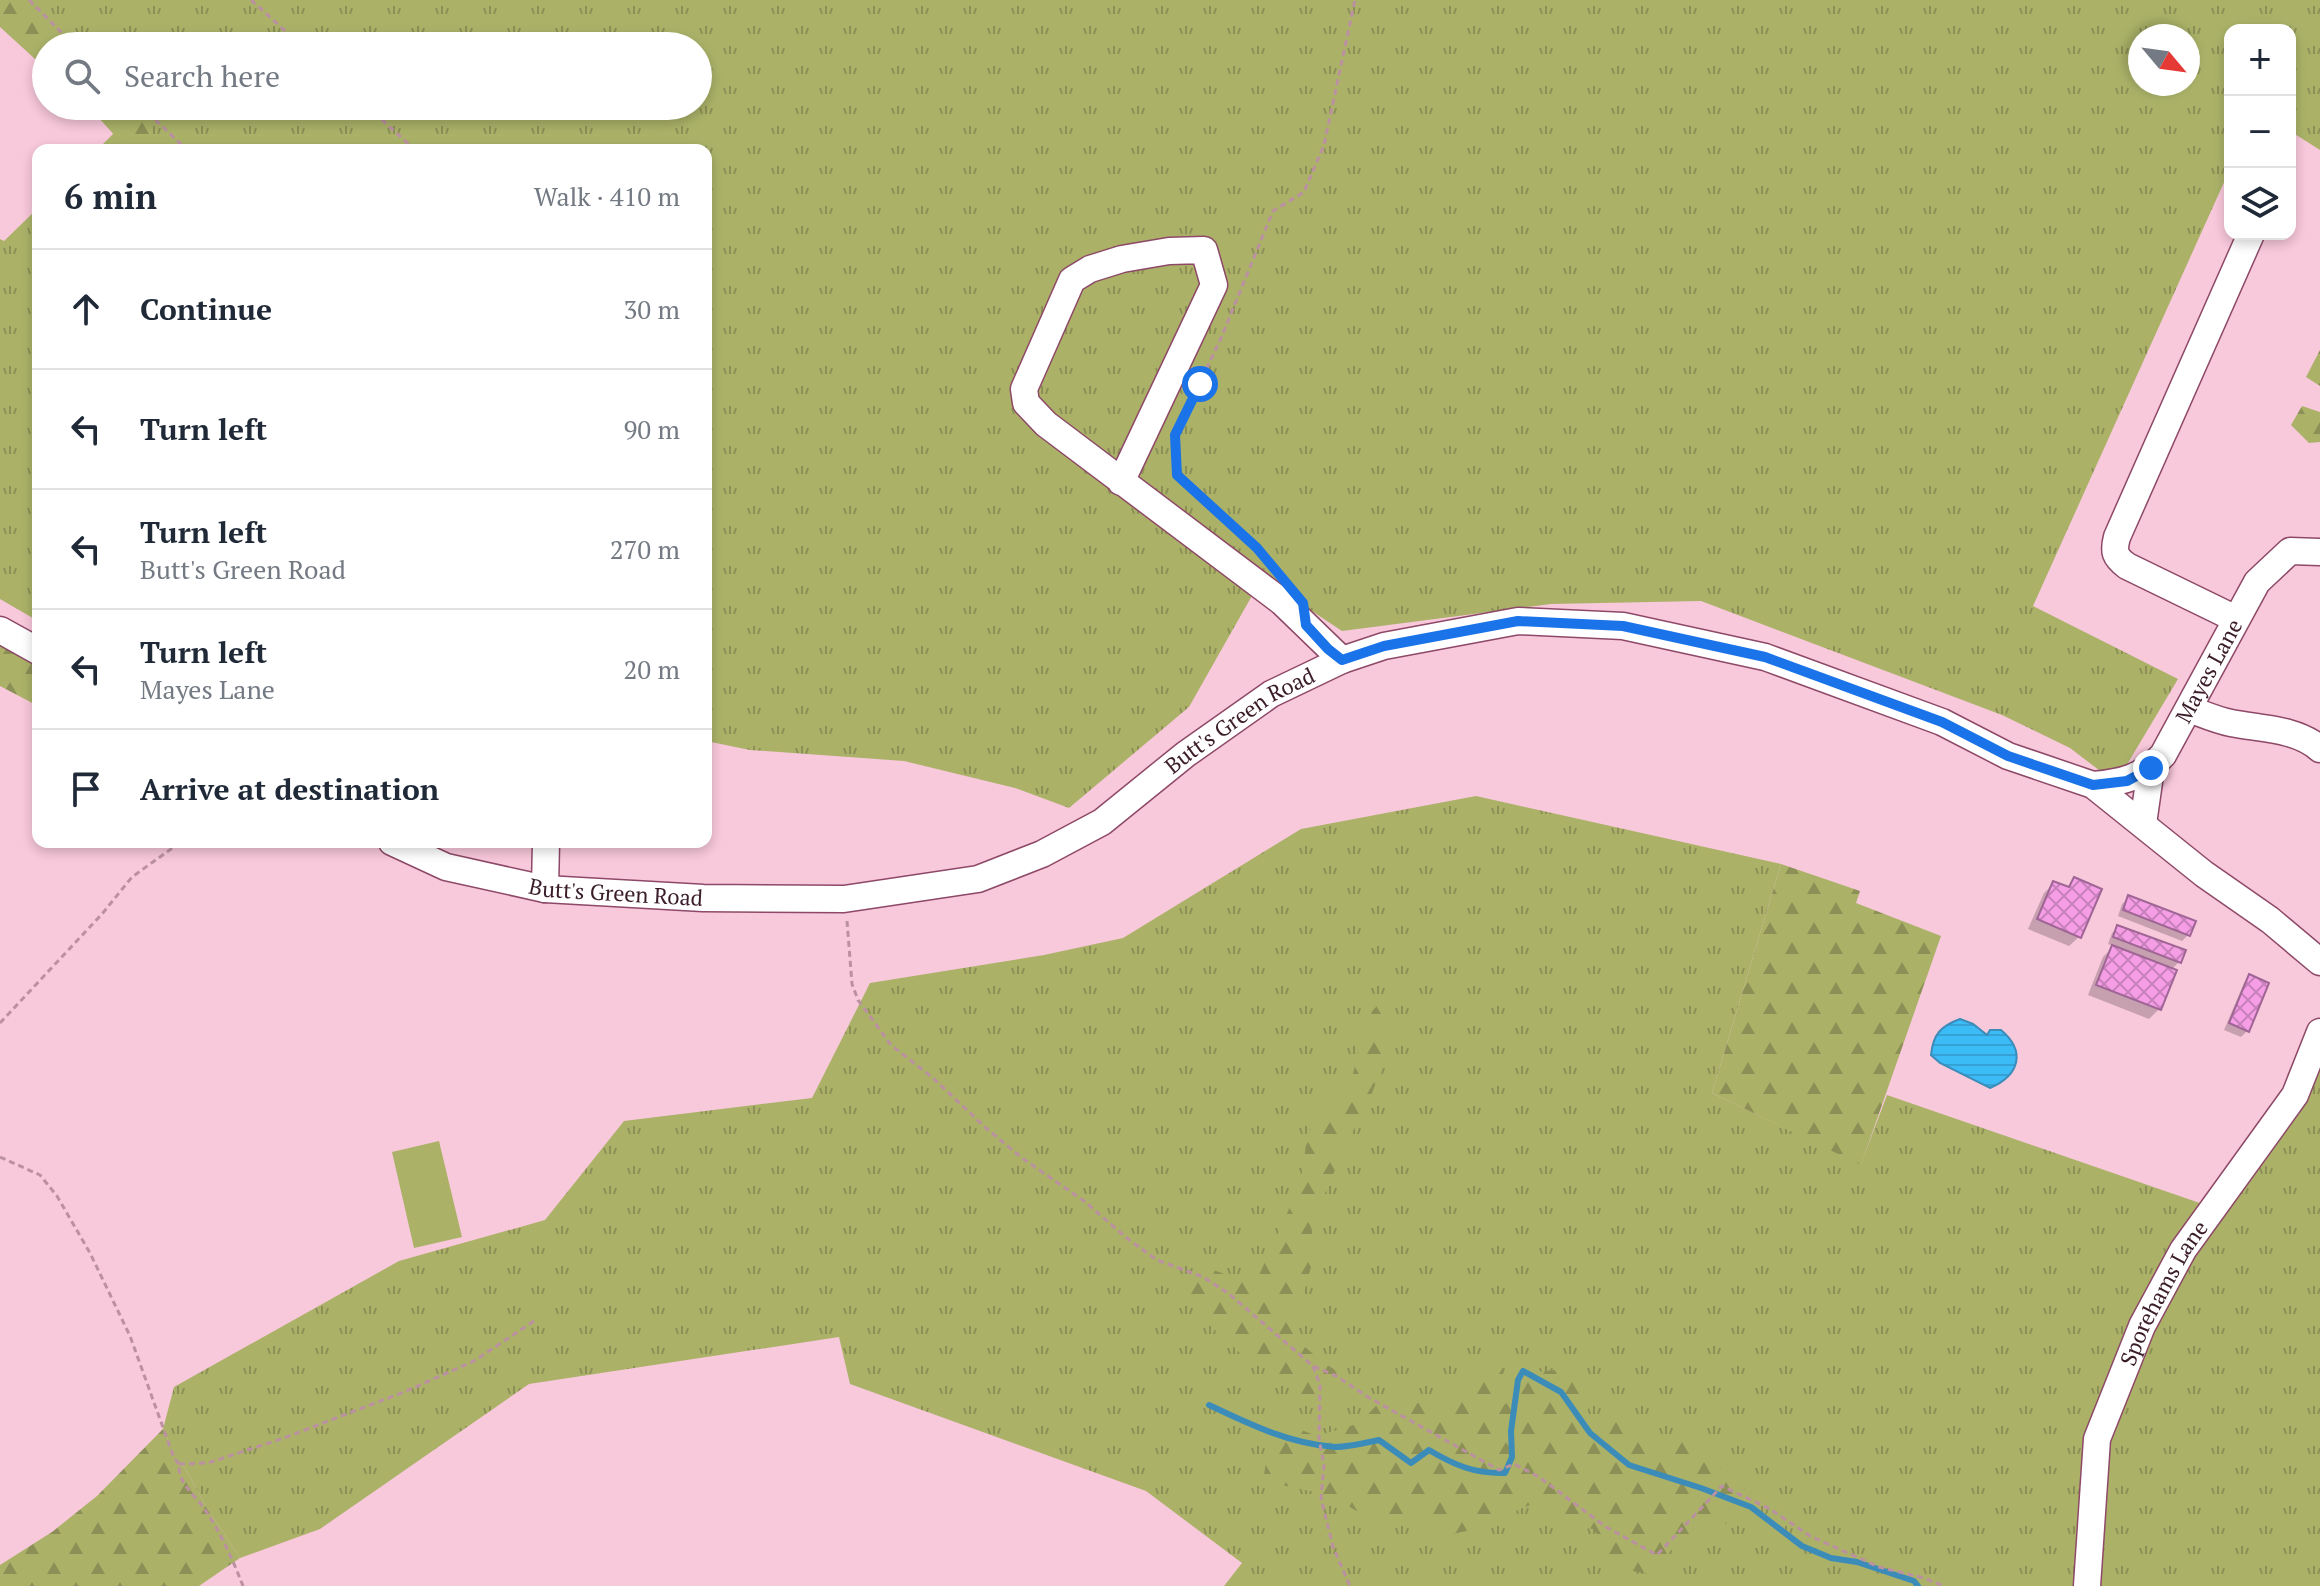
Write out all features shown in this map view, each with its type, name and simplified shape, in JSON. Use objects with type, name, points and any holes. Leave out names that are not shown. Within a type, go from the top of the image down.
[{"type":"street","points":[[2236,619],[2127,566],[2116,558],[2114,549],[2123,522],[2248,240]]},
{"type":"street","points":[[1121,482],[1214,285],[1204,250],[1169,251],[1122,259],[1090,269],[1072,280],[1024,389],[1026,403],[1046,424],[1121,482],[1282,602],[1342,660]]},
{"type":"street","name":"Mayes Lane","points":[[2151,768],[2163,755],[2257,582],[2290,551],[2320,552]]},
{"type":"street","name":"Butt's Green Road","points":[[405,848],[446,867],[545,889],[703,898],[844,899],[978,879],[1042,854],[1102,822],[1186,754],[1271,694],[1342,660],[1384,646],[1518,621],[1623,626],[1765,657],[1942,722],[2008,756],[2093,785]]},
{"type":"street","points":[[0,630],[32,648]]},
{"type":"street","points":[[2189,709],[2230,723],[2284,732],[2320,749]]},
{"type":"street","points":[[2093,785],[2127,781],[2151,768]]},
{"type":"street","points":[[2143,824],[2151,768]]},
{"type":"street","points":[[2093,785],[2108,800],[2270,920],[2320,962]]},
{"type":"street","points":[[545,889],[546,848]]},
{"type":"street","name":"Sporehams Lane","points":[[2087,1586],[2097,1439],[2142,1326],[2183,1250],[2295,1095],[2320,1032]]},
{"type":"path","points":[[29,0],[61,32]]},
{"type":"path","points":[[251,0],[286,32]]},
{"type":"path","points":[[1277,571],[1257,548],[1177,475],[1175,435],[1221,338],[1273,211],[1304,192],[1324,145],[1355,0]]},
{"type":"path","points":[[156,120],[181,144]]},
{"type":"path","points":[[382,120],[408,144]]},
{"type":"path","points":[[0,1023],[102,914],[132,877],[171,848]]},
{"type":"path","points":[[844,899],[852,984],[858,1000],[891,1045],[933,1078],[1022,1158],[1084,1201],[1128,1239],[1157,1260],[1203,1277],[1228,1293],[1313,1366],[1336,1376],[1499,1470],[1514,1464],[1539,1477],[1606,1527],[1657,1555],[1722,1486],[1770,1509],[1824,1542],[1879,1567],[1944,1586]]},
{"type":"path","points":[[0,1157],[40,1175],[57,1196],[90,1253],[130,1336],[174,1458],[179,1464],[179,1473],[187,1490],[203,1507],[243,1586]]},
{"type":"path","points":[[179,1464],[208,1463],[404,1392],[474,1361],[534,1321]]},
{"type":"path","points":[[1313,1366],[1320,1385],[1319,1439],[1324,1465],[1321,1498],[1333,1547],[1350,1586]]},
{"type":"green space","points":[[0,0],[2320,0],[2320,150],[2296,135],[2296,24],[2224,24],[2224,182],[2033,606],[2178,679],[2116,783],[2070,748],[2002,715],[1701,601],[1551,604],[1342,631],[1262,578],[1189,707],[1069,808],[1015,788],[904,761],[750,750],[712,742],[712,144],[103,144],[119,128],[111,120],[712,120],[712,32],[32,32]]},
{"type":"green space","points":[[0,0],[20,0],[54,32],[32,32],[32,56],[0,27]]},
{"type":"green space","points":[[101,120],[146,120],[153,127],[153,144],[122,144]]},
{"type":"green space","points":[[32,214],[32,618],[0,599],[0,239],[4,241]]},
{"type":"green space","points":[[2320,350],[2320,386],[2306,377]]},
{"type":"green space","points":[[2302,406],[2320,412],[2320,442],[2309,443],[2291,425]]},
{"type":"green space","points":[[0,635],[32,653],[32,703],[0,686]]},
{"type":"green space","points":[[1476,796],[1781,864],[1712,1093],[1861,1164],[1887,1095],[2220,1210],[2320,1048],[2320,1586],[1224,1586],[1242,1563],[1146,1491],[850,1384],[839,1337],[529,1384],[320,1529],[240,1558],[185,1468],[166,1456],[169,1442],[163,1429],[174,1387],[399,1261],[545,1220],[624,1121],[812,1098],[870,983],[1044,955],[1123,938],[1301,829]]},
{"type":"green space","points":[[1781,864],[1860,891],[1856,903],[1941,936],[1861,1165],[1712,1093]]},
{"type":"green space","points":[[1381,1002],[1393,1013],[1379,1075],[1311,1225],[1315,1252],[1304,1293],[1288,1319],[1295,1338],[1321,1361],[1345,1376],[1337,1394],[1300,1394],[1275,1371],[1247,1359],[1207,1323],[1187,1293],[1186,1285],[1198,1264],[1245,1282],[1259,1275],[1300,1185],[1307,1138],[1318,1112],[1339,1097],[1353,1074],[1363,1029]]},
{"type":"green space","points":[[439,1141],[462,1237],[414,1248],[392,1152]]},
{"type":"green space","points":[[1502,1357],[1505,1405],[1530,1373],[1570,1368],[1597,1395],[1585,1414],[1598,1422],[1623,1418],[1642,1436],[1667,1449],[1690,1431],[1714,1455],[1724,1476],[1750,1492],[1738,1518],[1694,1538],[1687,1551],[1671,1550],[1653,1575],[1607,1566],[1594,1529],[1563,1526],[1539,1501],[1471,1530],[1448,1535],[1414,1518],[1374,1521],[1329,1495],[1263,1481],[1273,1419],[1317,1436],[1360,1423],[1385,1396],[1418,1403],[1457,1400],[1483,1365]]},
{"type":"green space","points":[[163,1429],[169,1442],[167,1456],[185,1468],[240,1558],[199,1586],[0,1586],[0,1565],[52,1532],[97,1496]]},
{"type":"water","points":[[1960,1019],[1987,1035],[1990,1030],[2001,1030],[2014,1046],[2016,1062],[2000,1083],[1990,1088],[1940,1063],[1931,1055],[1939,1032]]},
{"type":"building","points":[[2074,877],[2102,889],[2081,938],[2037,919],[2053,881],[2069,887]]},
{"type":"building","points":[[2128,895],[2196,921],[2190,936],[2123,910]]},
{"type":"building","points":[[2117,925],[2186,950],[2181,963],[2113,937]]},
{"type":"building","points":[[2112,945],[2177,970],[2161,1010],[2096,985]]},
{"type":"building","points":[[2249,974],[2269,983],[2249,1032],[2229,1023]]},
{"type":"waterway","points":[[1209,1405],[1255,1426],[1302,1442],[1335,1447],[1379,1440],[1411,1463],[1429,1450],[1465,1468],[1505,1473],[1512,1457],[1511,1431],[1518,1380],[1523,1371],[1561,1392],[1590,1433],[1629,1465],[1751,1507],[1802,1546],[1831,1558],[1857,1562],[1914,1581],[1918,1586]]},
{"type":"route","points":[[1200,384],[1175,435],[1177,475],[1257,548],[1303,603],[1306,625],[1342,660],[1384,646],[1518,621],[1623,626],[1765,657],[1942,722],[2008,756],[2093,785],[2127,781],[2151,768]]}]
